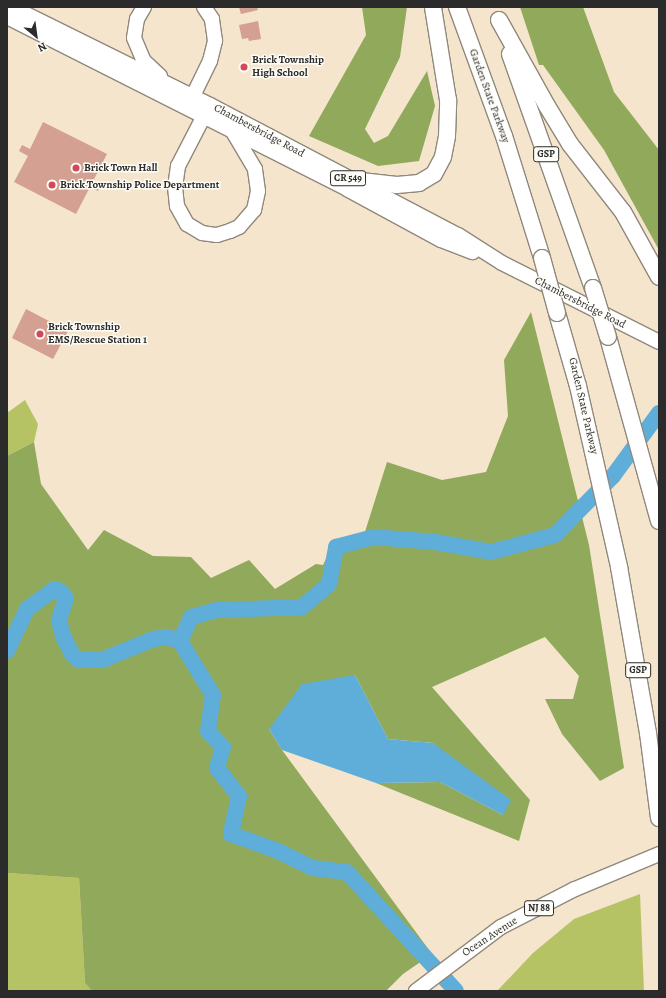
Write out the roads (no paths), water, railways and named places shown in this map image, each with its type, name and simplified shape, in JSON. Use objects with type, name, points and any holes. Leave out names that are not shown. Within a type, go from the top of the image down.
[{"type":"highway","points":[[352,180],[397,186],[419,183],[434,174],[443,157],[447,136],[448,100],[433,7]]},
{"type":"highway","name":"Garden State Parkway","points":[[457,7],[504,136],[568,346],[610,523],[638,670],[659,818]]},
{"type":"highway","points":[[497,13],[570,144],[623,212],[659,277]]},
{"type":"highway","name":"GSP","points":[[497,13],[593,288],[647,472],[659,521]]},
{"type":"main road","name":"Chambersbridge Road","points":[[12,7],[170,86],[190,103]]},
{"type":"main road","points":[[144,7],[134,29],[136,46],[144,62],[170,86]]},
{"type":"main road","points":[[190,103],[210,62],[215,41],[212,19],[204,7]]},
{"type":"main road","name":"Chambersbridge Road","points":[[7,17],[352,180],[458,235],[502,263],[659,342]]},
{"type":"main road","name":"Chambersbridge Road","points":[[207,111],[233,132],[347,189],[441,240],[502,263]]},
{"type":"main road","points":[[207,111],[178,166],[175,187],[177,206],[187,224],[202,233],[217,235],[230,231],[239,227],[254,210],[258,191],[255,169],[233,132]]},
{"type":"main road","name":"Ocean Avenue","points":[[420,988],[448,964],[501,927],[575,889],[659,854]]},
{"type":"water","points":[[355,675],[388,739],[433,743],[511,800],[503,815],[440,782],[376,783],[282,750],[269,729],[302,684]]},
{"type":"waterway","points":[[180,641],[191,617],[218,610],[302,607],[329,584],[336,547],[374,537],[435,542],[491,552],[555,535],[613,476],[659,413]]},
{"type":"waterway","points":[[7,651],[27,609],[55,589],[61,592],[66,598],[59,620],[63,636],[72,654],[79,660],[102,660],[153,639],[167,637],[180,641]]},
{"type":"waterway","points":[[180,641],[213,695],[208,731],[223,747],[217,768],[239,796],[231,834],[278,851],[313,868],[347,872],[456,991]]},
{"type":"place","name":"Brick Township High School","points":[[244,67]]},
{"type":"place","name":"Brick Town Hall","points":[[76,168]]},
{"type":"place","name":"Brick Township Police Department","points":[[52,185]]},
{"type":"place","name":"Brick Township EMS/Rescue Station 1","points":[[40,334]]}]
